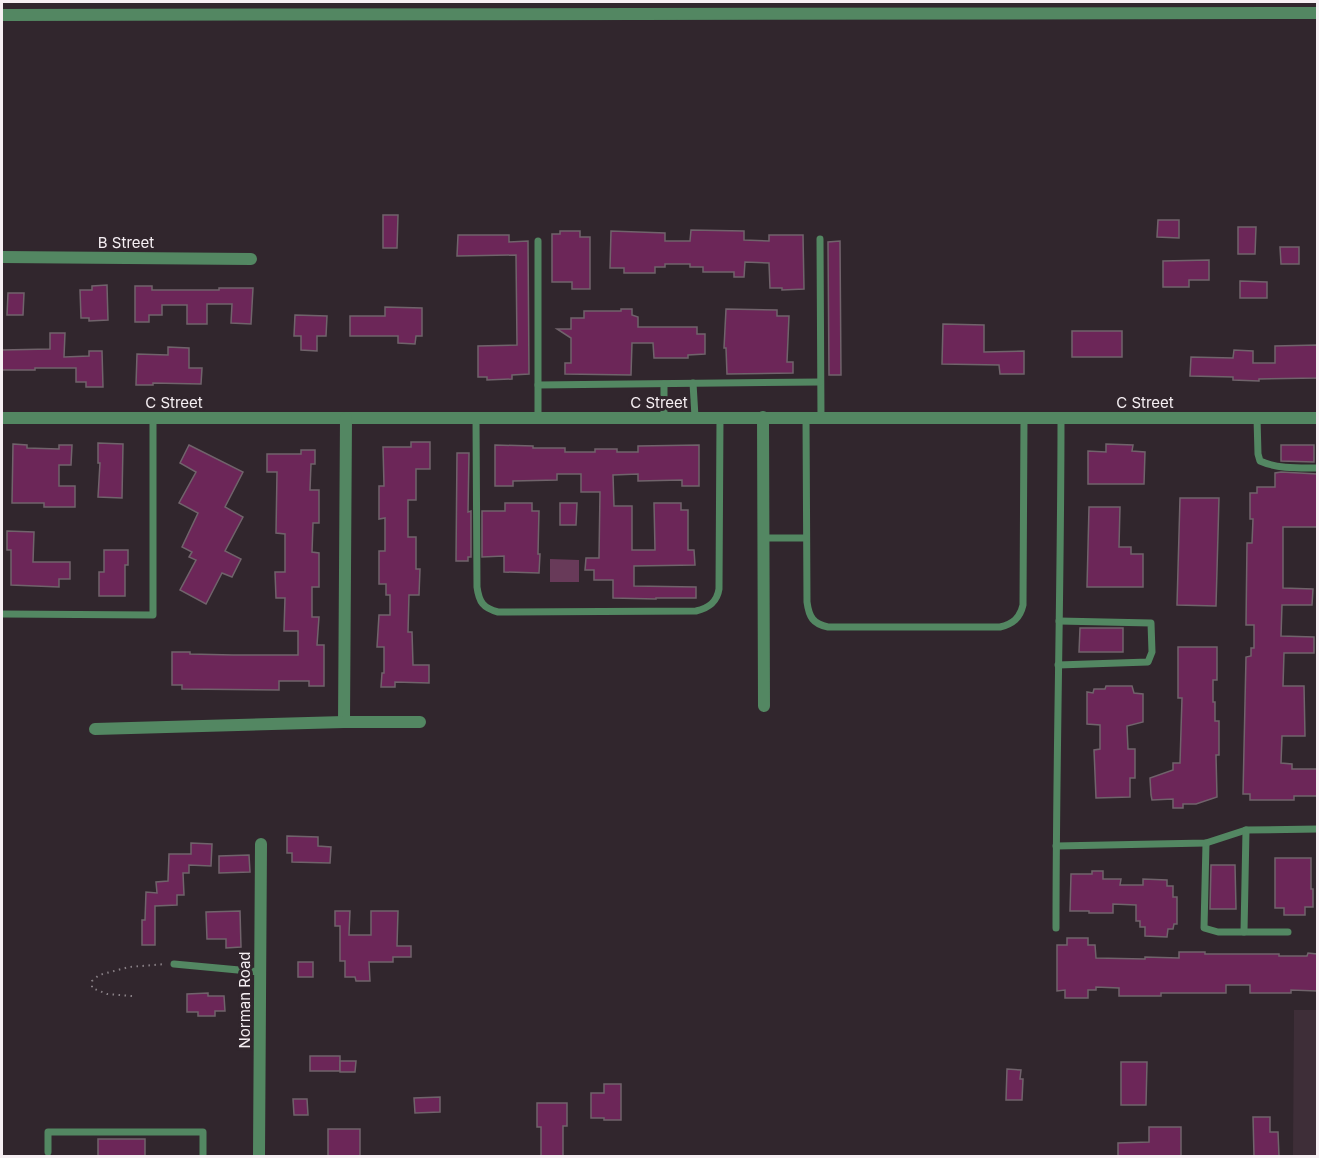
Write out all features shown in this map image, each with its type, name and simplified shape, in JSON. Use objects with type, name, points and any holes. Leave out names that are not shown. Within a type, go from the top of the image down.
[{"type":"street","points":[[2,15],[1317,13]]},
{"type":"street","name":"B Street","points":[[2,257],[251,259]]},
{"type":"street","points":[[763,417],[764,706]]},
{"type":"street","name":"C Street","points":[[2,418],[1317,418]]},
{"type":"street","points":[[344,722],[346,418]]},
{"type":"street","points":[[95,729],[420,722]]},
{"type":"street","name":"Norman Road","points":[[259,1156],[261,844]]},
{"type":"lane","points":[[820,239],[821,417]]},
{"type":"lane","points":[[538,241],[538,418]]},
{"type":"lane","points":[[538,385],[820,382]]},
{"type":"lane","points":[[693,383],[694,417]]},
{"type":"lane","points":[[664,384],[664,418]]},
{"type":"lane","points":[[476,418],[477,587],[478,597],[483,604],[490,610],[498,612],[661,612],[696,611],[709,607],[718,596],[720,417]]},
{"type":"lane","points":[[806,417],[808,612],[813,620],[828,627],[1000,627],[1013,622],[1022,612],[1023,605],[1024,418]]},
{"type":"lane","points":[[2,614],[153,615],[153,418]]},
{"type":"lane","points":[[1056,928],[1061,418]]},
{"type":"lane","points":[[1257,418],[1260,461],[1288,468],[1317,468]]},
{"type":"lane","points":[[763,538],[806,538]]},
{"type":"lane","points":[[1058,665],[1148,662],[1152,652],[1151,623],[1059,621]]},
{"type":"lane","points":[[1056,846],[1206,843],[1246,830],[1317,829]]},
{"type":"lane","points":[[1244,932],[1246,830]]},
{"type":"lane","points":[[1206,843],[1204,928],[1218,932],[1288,932]]},
{"type":"lane","points":[[174,964],[260,972]]},
{"type":"lane","points":[[48,1152],[48,1132],[203,1132],[203,1156]]},
{"type":"path","points":[[132,996],[107,994],[92,988],[92,981],[99,975],[129,967],[174,964]]},
{"type":"shaded area","points":[[550,559],[579,560],[579,582],[550,582]]},
{"type":"shaded area","points":[[1294,1010],[1317,1010],[1317,1156],[1293,1156]]},
{"type":"building","points":[[383,215],[398,215],[397,248],[383,248]]},
{"type":"building","points":[[1158,220],[1179,220],[1179,238],[1157,237]]},
{"type":"building","points":[[1238,227],[1256,227],[1255,254],[1238,254]]},
{"type":"building","points":[[691,230],[744,231],[744,240],[769,241],[769,235],[803,235],[804,289],[770,288],[769,263],[745,262],[744,277],[734,277],[734,272],[703,272],[703,267],[690,267],[690,264],[665,264],[665,267],[655,267],[655,273],[624,273],[624,268],[610,268],[611,231],[665,233],[665,241],[690,241]]},
{"type":"building","points":[[560,231],[580,231],[580,237],[590,237],[590,289],[572,289],[572,282],[552,282],[552,234],[560,234]]},
{"type":"building","points":[[458,235],[509,235],[509,242],[528,241],[529,374],[512,375],[512,379],[487,380],[487,377],[478,377],[478,346],[517,345],[516,255],[457,256]]},
{"type":"building","points":[[840,241],[841,375],[829,375],[828,242]]},
{"type":"building","points":[[1280,247],[1299,247],[1299,264],[1281,264]]},
{"type":"building","points":[[1209,260],[1209,280],[1189,280],[1189,287],[1163,287],[1163,261]]},
{"type":"building","points":[[1240,281],[1267,282],[1267,298],[1240,298]]},
{"type":"building","points":[[107,285],[108,320],[89,321],[89,318],[81,318],[80,290],[92,290],[92,286]]},
{"type":"building","points":[[135,286],[152,286],[152,290],[253,288],[251,324],[231,323],[232,304],[207,304],[207,324],[187,324],[187,305],[162,305],[162,315],[149,315],[149,322],[135,322]]},
{"type":"building","points":[[8,293],[24,293],[23,315],[7,315]]},
{"type":"building","points":[[385,307],[422,308],[422,336],[416,336],[415,344],[398,343],[398,336],[350,336],[350,316],[385,316]]},
{"type":"building","points":[[621,309],[632,309],[632,315],[638,317],[638,327],[697,327],[697,334],[705,334],[705,354],[688,355],[688,358],[654,358],[653,343],[632,343],[631,375],[565,374],[565,363],[571,363],[571,338],[557,329],[571,329],[571,318],[584,318],[584,311],[621,311]]},
{"type":"building","points":[[726,309],[777,310],[777,316],[789,316],[787,362],[793,362],[793,373],[727,374],[726,348],[724,348]]},
{"type":"building","points":[[295,315],[327,316],[326,336],[317,336],[317,351],[301,350],[301,336],[294,336]]},
{"type":"building","points":[[943,324],[984,325],[984,352],[1024,351],[1024,374],[1000,374],[999,365],[942,364]]},
{"type":"building","points":[[1072,331],[1122,331],[1122,357],[1072,357]]},
{"type":"building","points":[[50,333],[65,333],[64,357],[89,356],[89,351],[102,351],[103,387],[86,387],[86,382],[76,382],[76,368],[2,370],[2,350],[50,349]]},
{"type":"building","points":[[1317,345],[1317,378],[1259,379],[1259,381],[1233,380],[1233,377],[1190,376],[1191,357],[1233,358],[1234,350],[1253,351],[1253,363],[1275,363],[1275,346]]},
{"type":"building","points":[[168,347],[189,348],[189,368],[202,368],[201,384],[136,385],[137,354],[168,355]]},
{"type":"building","points":[[411,442],[430,442],[430,469],[416,469],[416,500],[408,500],[408,537],[416,537],[416,569],[420,569],[419,595],[409,595],[408,632],[412,632],[413,665],[429,665],[429,683],[395,682],[395,687],[381,687],[382,673],[384,673],[384,647],[377,647],[379,615],[390,615],[390,595],[386,595],[386,584],[379,584],[379,551],[385,551],[385,518],[379,519],[379,486],[384,486],[383,447],[411,447]]},
{"type":"building","points":[[98,443],[123,444],[122,498],[98,497],[100,463],[98,463]]},
{"type":"building","points":[[13,444],[27,445],[27,448],[59,449],[59,445],[72,445],[71,465],[59,465],[59,486],[75,486],[75,507],[44,507],[44,503],[12,503]]},
{"type":"building","points":[[1106,444],[1133,445],[1132,451],[1145,452],[1144,484],[1088,484],[1088,451],[1106,452]]},
{"type":"building","points":[[189,445],[243,472],[225,507],[243,517],[225,551],[241,559],[232,577],[222,573],[206,604],[180,590],[196,560],[189,557],[192,552],[182,547],[198,513],[179,503],[196,472],[180,463]]},
{"type":"building","points":[[495,445],[565,448],[565,452],[617,449],[617,452],[638,452],[638,446],[699,445],[699,486],[682,486],[682,480],[638,481],[638,474],[613,475],[614,506],[632,506],[632,550],[655,550],[654,503],[681,503],[681,510],[688,510],[688,550],[694,550],[695,565],[634,566],[634,586],[696,587],[696,598],[613,598],[613,580],[594,580],[594,570],[585,570],[586,558],[599,558],[600,492],[581,492],[581,474],[557,474],[557,480],[513,481],[513,486],[495,486]]},
{"type":"building","points":[[1281,445],[1314,445],[1314,462],[1281,461]]},
{"type":"building","points":[[301,450],[315,450],[315,464],[311,464],[310,490],[319,490],[319,523],[313,523],[312,552],[319,553],[319,587],[312,587],[312,617],[319,617],[317,645],[324,645],[324,686],[309,686],[309,681],[279,681],[279,690],[182,689],[182,685],[172,685],[172,652],[298,655],[298,631],[284,631],[285,598],[276,598],[275,572],[285,572],[285,534],[276,533],[277,472],[267,472],[267,454],[301,454]]},
{"type":"building","points":[[457,453],[469,453],[468,512],[471,511],[471,557],[468,557],[468,561],[456,561]]},
{"type":"building","points":[[1275,473],[1317,474],[1317,527],[1283,527],[1283,588],[1313,589],[1312,605],[1282,605],[1281,636],[1314,637],[1314,653],[1284,653],[1283,686],[1304,686],[1305,736],[1282,736],[1281,763],[1292,764],[1292,769],[1317,769],[1317,796],[1294,796],[1294,800],[1250,800],[1250,794],[1243,794],[1246,657],[1251,656],[1251,648],[1254,648],[1254,625],[1246,625],[1247,543],[1252,543],[1253,519],[1250,519],[1250,493],[1257,493],[1257,487],[1275,487]]},
{"type":"building","points":[[1180,498],[1219,498],[1216,606],[1177,605]]},
{"type":"building","points":[[505,503],[532,503],[532,511],[539,511],[539,573],[504,572],[504,556],[482,557],[482,511],[505,511]]},
{"type":"building","points":[[560,503],[577,503],[576,525],[560,525]]},
{"type":"building","points":[[1089,507],[1120,507],[1119,547],[1131,547],[1131,554],[1143,554],[1143,587],[1087,587]]},
{"type":"building","points":[[7,531],[34,532],[33,562],[70,562],[70,579],[59,579],[59,587],[11,585],[11,550],[7,550]]},
{"type":"building","points":[[104,550],[128,550],[128,565],[125,565],[125,596],[99,596],[99,572],[104,572]]},
{"type":"building","points":[[1080,628],[1123,628],[1123,652],[1079,652]]},
{"type":"building","points":[[1178,647],[1217,647],[1217,680],[1213,680],[1213,702],[1215,702],[1215,721],[1219,721],[1219,755],[1216,755],[1217,797],[1196,804],[1183,804],[1183,808],[1173,808],[1173,799],[1152,800],[1150,778],[1173,770],[1173,763],[1180,763],[1182,698],[1178,698]]},
{"type":"building","points":[[1106,686],[1132,686],[1134,693],[1143,694],[1143,722],[1127,726],[1128,749],[1135,749],[1135,778],[1130,778],[1130,797],[1096,798],[1094,750],[1100,749],[1100,725],[1087,724],[1087,692],[1093,693],[1094,689],[1105,689]]},
{"type":"building","points":[[287,836],[318,837],[318,846],[331,847],[330,863],[292,862],[292,853],[287,853]]},
{"type":"building","points":[[191,843],[212,844],[211,866],[189,865],[189,873],[183,873],[184,895],[177,895],[177,905],[155,906],[155,945],[142,945],[142,920],[145,920],[146,892],[157,893],[156,882],[168,881],[169,854],[191,854]]},
{"type":"building","points":[[249,855],[250,872],[219,873],[219,856]]},
{"type":"building","points":[[1275,858],[1311,858],[1313,907],[1305,907],[1305,915],[1284,915],[1284,908],[1275,908]]},
{"type":"building","points":[[1211,865],[1235,865],[1236,909],[1210,909]]},
{"type":"building","points":[[1092,871],[1103,871],[1103,879],[1121,879],[1120,885],[1143,885],[1143,879],[1167,880],[1167,886],[1173,886],[1173,897],[1177,897],[1177,924],[1174,924],[1173,929],[1168,929],[1167,937],[1145,936],[1145,927],[1140,927],[1140,921],[1136,921],[1136,905],[1113,904],[1113,913],[1070,911],[1071,874],[1092,874]]},
{"type":"building","points":[[240,911],[241,947],[226,948],[226,939],[207,939],[206,912]]},
{"type":"building","points":[[335,911],[350,911],[349,935],[371,935],[371,911],[398,911],[397,946],[411,946],[411,957],[393,957],[393,962],[369,962],[370,981],[356,981],[355,977],[345,977],[345,961],[340,961],[340,926],[335,926]]},
{"type":"building","points":[[1067,938],[1088,938],[1088,945],[1095,945],[1096,958],[1179,958],[1179,952],[1279,954],[1279,956],[1317,954],[1317,991],[1250,993],[1250,985],[1226,985],[1226,993],[1161,993],[1161,996],[1119,996],[1119,988],[1096,987],[1096,990],[1088,990],[1088,998],[1065,998],[1065,990],[1057,991],[1057,945],[1067,945]]},
{"type":"building","points":[[298,962],[313,962],[313,977],[298,977]]},
{"type":"building","points":[[208,993],[208,996],[224,996],[225,1011],[215,1011],[215,1016],[198,1016],[198,1012],[187,1012],[187,994]]},
{"type":"building","points":[[310,1056],[340,1056],[340,1071],[310,1071]]},
{"type":"building","points":[[340,1061],[356,1061],[355,1072],[340,1072]]},
{"type":"building","points":[[1121,1062],[1147,1062],[1146,1105],[1121,1105]]},
{"type":"building","points":[[1007,1069],[1021,1070],[1022,1100],[1006,1100]]},
{"type":"building","points":[[604,1084],[621,1084],[621,1120],[591,1118],[591,1093],[604,1093]]},
{"type":"building","points":[[440,1097],[440,1112],[415,1113],[414,1098]]},
{"type":"building","points":[[293,1099],[307,1099],[308,1115],[294,1115]]},
{"type":"building","points":[[537,1103],[567,1103],[567,1126],[563,1126],[563,1156],[541,1156],[541,1127],[537,1127]]},
{"type":"building","points":[[1253,1117],[1270,1117],[1270,1132],[1278,1132],[1279,1156],[1254,1156]]},
{"type":"building","points":[[1149,1127],[1181,1127],[1181,1156],[1118,1156],[1118,1143],[1149,1142]]},
{"type":"building","points":[[328,1129],[360,1129],[360,1156],[328,1156]]},
{"type":"building","points":[[98,1139],[145,1139],[145,1156],[98,1156]]}]
